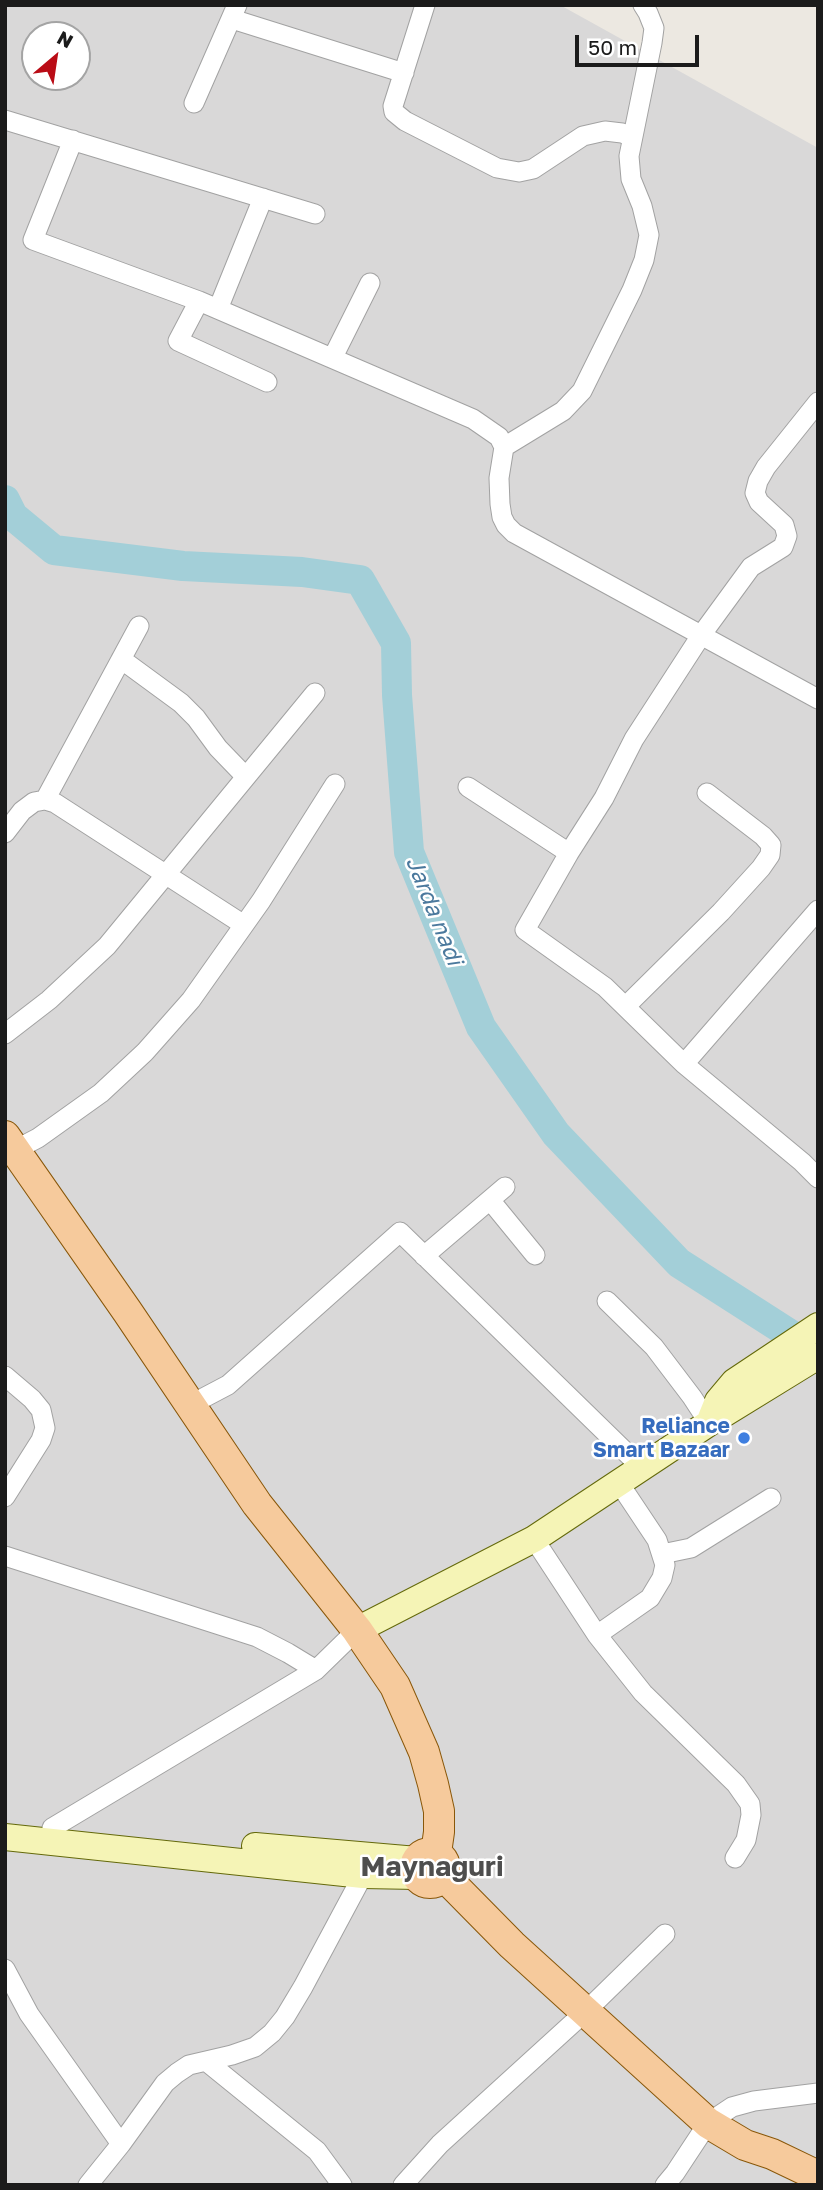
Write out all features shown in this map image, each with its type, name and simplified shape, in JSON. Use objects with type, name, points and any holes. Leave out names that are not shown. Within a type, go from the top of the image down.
[{"type":"main road","points":[[10,1143],[257,1504],[357,1630],[395,1686],[424,1752],[439,1811],[439,1832],[428,1866]]},
{"type":"main road","points":[[720,1416],[713,1409],[723,1393],[744,1374],[818,1326]]},
{"type":"main road","points":[[357,1630],[534,1539],[720,1416],[818,1356]]},
{"type":"main road","points":[[5,1824],[428,1866],[708,2123],[745,2145],[772,2154],[818,2176]]},
{"type":"main road","points":[[5,1837],[363,1875],[428,1866]]},
{"type":"main road","points":[[772,2154],[818,2161]]},
{"type":"street","points":[[425,5],[393,106],[394,112],[405,121],[497,168],[519,172],[533,169],[583,136],[605,131],[622,133],[632,138]]},
{"type":"street","points":[[504,447],[551,420],[582,391],[644,260],[649,235],[642,206],[631,179],[629,156],[654,28],[643,5]]},
{"type":"street","points":[[194,103],[234,12],[404,74]]},
{"type":"street","points":[[5,120],[315,214]]},
{"type":"street","points":[[73,139],[33,240],[199,301],[474,418],[499,437],[504,447],[499,478],[502,516],[506,525],[536,546],[818,699]]},
{"type":"street","points":[[218,309],[263,198]]},
{"type":"street","points":[[333,357],[370,283]]},
{"type":"street","points":[[199,301],[178,341],[267,382]]},
{"type":"street","points":[[818,402],[766,467],[755,492],[759,502],[784,525],[787,536],[783,547],[751,567],[702,634],[634,739],[604,798],[525,930],[605,987],[684,1064],[818,1178]]},
{"type":"street","points":[[45,800],[139,626]]},
{"type":"street","points":[[121,659],[181,703],[246,777]]},
{"type":"street","points":[[5,1034],[87,966],[125,926],[315,693]]},
{"type":"street","points":[[10,1143],[38,1138],[91,1100],[145,1052],[191,1000],[244,925],[335,785]]},
{"type":"street","points":[[468,787],[569,853]]},
{"type":"street","points":[[626,1006],[721,912],[770,855],[771,845],[763,836],[707,793]]},
{"type":"street","points":[[5,832],[22,811],[34,802],[45,800],[55,803],[244,925]]},
{"type":"street","points":[[684,1064],[818,909]]},
{"type":"street","points":[[424,1255],[498,1194],[535,1255]]},
{"type":"street","points":[[190,1405],[228,1385],[400,1232],[641,1467]]},
{"type":"street","points":[[607,1301],[654,1347],[692,1396],[720,1416]]},
{"type":"street","points":[[5,1376],[41,1410],[45,1428],[5,1497]]},
{"type":"street","points":[[597,1636],[650,1598],[662,1578],[665,1565],[657,1540],[619,1483]]},
{"type":"street","points":[[662,1554],[691,1548],[771,1498]]},
{"type":"street","points":[[534,1539],[597,1636],[643,1693],[736,1784],[750,1804],[751,1815],[746,1840],[735,1858]]},
{"type":"street","points":[[5,1556],[257,1637],[316,1670]]},
{"type":"street","points":[[52,1828],[316,1670],[357,1630]]},
{"type":"street","points":[[88,2185],[165,2083],[188,2065],[255,2047],[272,2033],[303,1987],[363,1875]]},
{"type":"street","points":[[403,2185],[440,2144],[666,1934]]},
{"type":"street","points":[[5,1969],[29,2014],[121,2144]]},
{"type":"street","points":[[206,2061],[317,2151],[342,2185]]},
{"type":"street","points":[[665,2185],[708,2123],[732,2107],[754,2101],[818,2093]]},
{"type":"shaded area","points":[[5,5],[560,5],[818,148],[818,2185],[5,2185]]},
{"type":"waterway","name":"Jarda nadi","points":[[5,500],[13,516],[54,550],[183,566],[302,572],[360,580],[396,643],[397,695],[409,852],[481,1027],[556,1134],[679,1263],[818,1352]]},
{"type":"place","name":"Reliance Smart Bazaar","points":[[744,1438]]},
{"type":"district","name":"Maynaguri","points":[[432,1867]]}]
